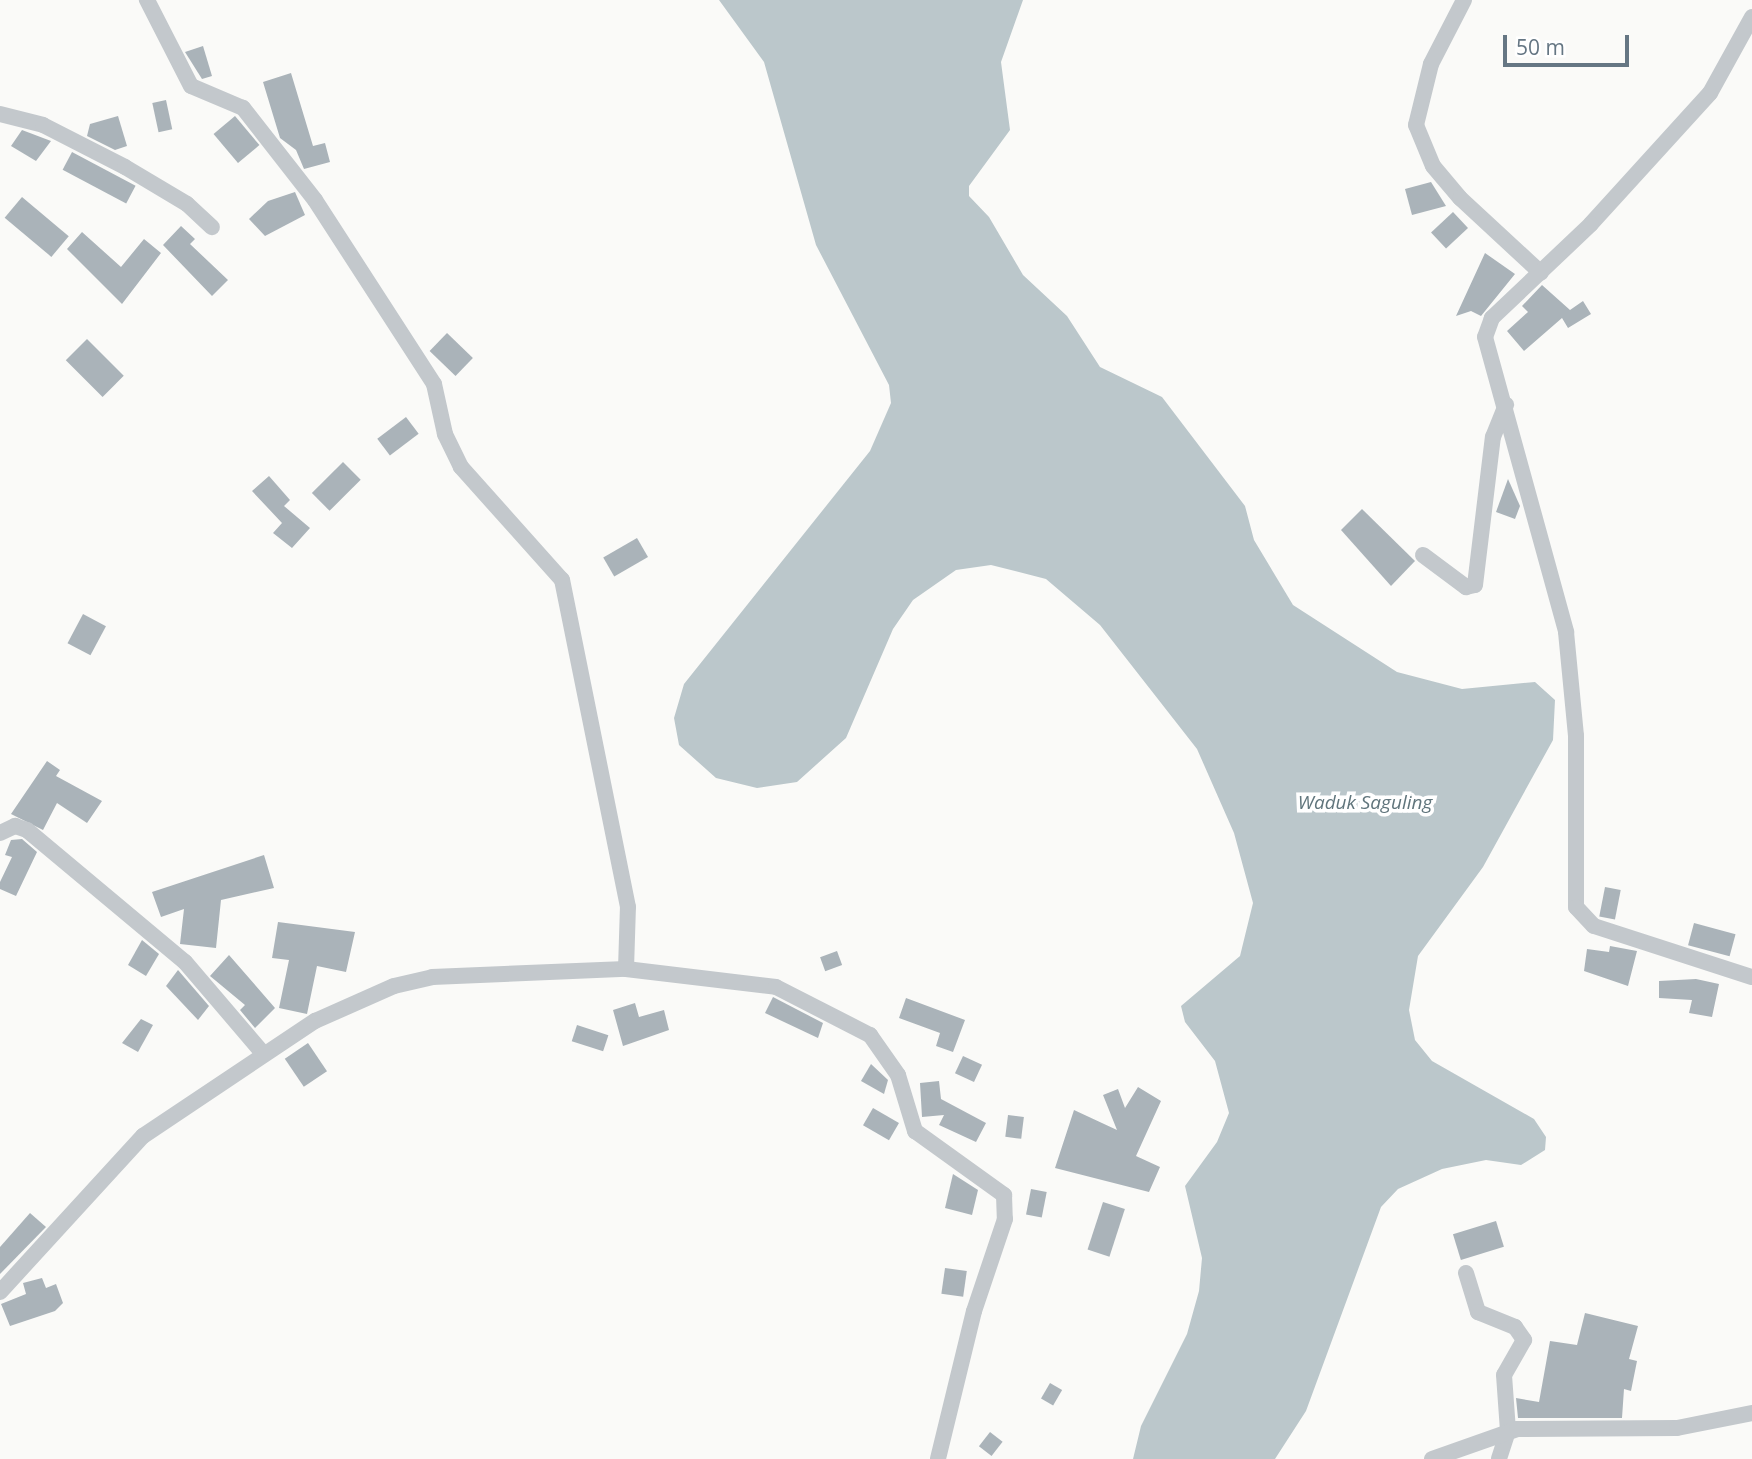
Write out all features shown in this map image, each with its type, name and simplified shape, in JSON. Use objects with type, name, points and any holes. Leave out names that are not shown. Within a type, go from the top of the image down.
[{"type":"street","points":[[147,0],[185,78],[199,92],[243,108],[321,209],[434,384],[445,434],[461,467],[562,580],[628,908],[626,969]]},
{"type":"street","points":[[1464,0],[1418,97],[1416,125],[1433,166],[1460,198],[1541,273]]},
{"type":"street","points":[[1752,17],[1710,93],[1487,328],[1566,632],[1576,736],[1576,907],[1594,926],[1752,977]]},
{"type":"street","points":[[0,114],[43,125],[125,167],[187,204],[212,227]]},
{"type":"street","points":[[1423,555],[1466,587],[1475,585],[1493,437],[1506,405]]},
{"type":"street","points":[[0,833],[15,826],[27,830],[186,962],[261,1051]]},
{"type":"street","points":[[0,1292],[143,1136],[261,1051],[356,1000],[432,977],[626,969],[776,987],[870,1035],[898,1075],[915,1131],[1004,1195],[1005,1219],[974,1311],[938,1459]]},
{"type":"street","points":[[1466,1273],[1478,1312],[1515,1327],[1524,1340],[1504,1375],[1507,1431],[1500,1459]]},
{"type":"street","points":[[1432,1459],[1507,1431],[1677,1428],[1752,1413]]},
{"type":"water","name":"Waduk Saguling","points":[[719,0],[1023,0],[1001,62],[1010,130],[969,186],[969,196],[989,217],[1023,275],[1067,316],[1100,367],[1162,397],[1245,506],[1254,540],[1293,605],[1397,672],[1462,689],[1535,682],[1555,700],[1553,740],[1483,867],[1418,956],[1409,1010],[1415,1040],[1432,1061],[1534,1119],[1546,1137],[1545,1150],[1521,1165],[1486,1160],[1442,1169],[1398,1189],[1381,1207],[1306,1411],[1275,1459],[1133,1459],[1141,1426],[1187,1334],[1199,1291],[1202,1258],[1185,1186],[1217,1142],[1229,1113],[1215,1061],[1185,1022],[1181,1006],[1240,956],[1253,903],[1234,833],[1197,749],[1100,625],[1046,579],[991,565],[956,570],[913,600],[893,629],[846,738],[797,782],[757,788],[716,778],[679,745],[674,718],[684,684],[870,451],[891,403],[889,385],[816,245],[764,62]]},
{"type":"building","points":[[203,46],[212,76],[202,79],[185,52]]},
{"type":"building","points":[[291,73],[313,146],[325,143],[330,162],[304,169],[296,150],[280,138],[263,82]]},
{"type":"building","points":[[166,100],[172,129],[159,132],[152,103]]},
{"type":"building","points":[[118,116],[127,146],[115,150],[87,136],[90,124]]},
{"type":"building","points":[[235,116],[259,145],[238,163],[214,134]]},
{"type":"building","points":[[22,130],[51,141],[36,161],[11,146]]},
{"type":"building","points":[[72,152],[136,186],[126,203],[63,170]]},
{"type":"building","points":[[1431,182],[1446,206],[1412,215],[1405,189]]},
{"type":"building","points":[[295,192],[305,215],[265,236],[249,219],[268,201]]},
{"type":"building","points":[[22,197],[69,236],[51,257],[5,218]]},
{"type":"building","points":[[1453,212],[1468,228],[1446,249],[1431,232]]},
{"type":"building","points":[[181,226],[195,239],[190,244],[228,280],[212,296],[163,245]]},
{"type":"building","points":[[82,232],[121,267],[144,239],[161,253],[122,304],[67,249]]},
{"type":"building","points":[[1485,253],[1515,274],[1481,316],[1471,311],[1456,316]]},
{"type":"building","points":[[1542,285],[1570,310],[1583,301],[1591,314],[1568,328],[1562,318],[1524,351],[1507,331],[1528,312],[1522,306]]},
{"type":"building","points":[[447,333],[473,358],[456,376],[430,351]]},
{"type":"building","points":[[87,339],[124,376],[103,397],[66,360]]},
{"type":"building","points":[[406,417],[419,434],[390,455],[377,439]]},
{"type":"building","points":[[343,462],[361,480],[330,511],[312,493]]},
{"type":"building","points":[[269,476],[290,500],[284,506],[310,528],[292,548],[273,533],[282,523],[252,491]]},
{"type":"building","points":[[1508,479],[1520,506],[1515,519],[1496,512]]},
{"type":"building","points":[[1362,509],[1415,561],[1391,586],[1341,530]]},
{"type":"building","points":[[637,538],[648,557],[614,577],[603,558]]},
{"type":"building","points":[[83,614],[106,626],[90,655],[68,643]]},
{"type":"building","points":[[47,761],[60,770],[56,776],[102,801],[87,823],[57,803],[43,830],[11,814]]},
{"type":"building","points":[[22,839],[37,852],[16,896],[0,889],[0,882],[12,857],[5,855],[11,840]]},
{"type":"building","points":[[264,855],[274,888],[221,900],[216,948],[180,944],[184,909],[161,917],[152,892]]},
{"type":"building","points":[[1605,887],[1621,890],[1615,920],[1599,916]]},
{"type":"building","points":[[278,922],[355,932],[346,972],[317,966],[307,1014],[279,1008],[289,960],[272,958]]},
{"type":"building","points":[[1694,923],[1736,934],[1730,956],[1688,945]]},
{"type":"building","points":[[142,940],[159,954],[146,976],[128,965]]},
{"type":"building","points":[[1610,946],[1637,951],[1628,986],[1584,971],[1587,949],[1609,952]]},
{"type":"building","points":[[837,951],[842,965],[825,971],[820,957]]},
{"type":"building","points":[[229,955],[275,1008],[255,1028],[240,1010],[245,1005],[210,976]]},
{"type":"building","points":[[178,970],[209,1006],[198,1020],[166,986]]},
{"type":"building","points":[[1696,979],[1719,984],[1712,1017],[1689,1013],[1692,1000],[1659,998],[1659,981]]},
{"type":"building","points":[[773,997],[823,1023],[818,1038],[765,1013]]},
{"type":"building","points":[[906,998],[965,1020],[953,1052],[936,1046],[940,1033],[899,1018]]},
{"type":"building","points":[[635,1003],[639,1017],[664,1010],[669,1030],[623,1046],[613,1010]]},
{"type":"building","points":[[141,1019],[153,1025],[138,1052],[122,1043]]},
{"type":"building","points":[[577,1025],[608,1035],[603,1051],[572,1041]]},
{"type":"building","points":[[308,1043],[327,1071],[304,1087],[285,1059]]},
{"type":"building","points":[[963,1056],[982,1065],[974,1082],[955,1073]]},
{"type":"building","points":[[871,1064],[888,1080],[884,1094],[861,1081]]},
{"type":"building","points":[[939,1081],[941,1099],[986,1123],[976,1142],[939,1125],[944,1115],[922,1117],[920,1083]]},
{"type":"building","points":[[1138,1087],[1161,1101],[1136,1156],[1160,1167],[1149,1192],[1055,1168],[1074,1110],[1117,1130],[1103,1095],[1118,1089],[1125,1108]]},
{"type":"building","points":[[873,1108],[899,1123],[889,1140],[863,1125]]},
{"type":"building","points":[[1008,1115],[1024,1117],[1021,1139],[1005,1137]]},
{"type":"building","points":[[953,1174],[978,1190],[972,1215],[945,1208]]},
{"type":"building","points":[[1031,1189],[1047,1192],[1042,1218],[1026,1215]]},
{"type":"building","points":[[1103,1202],[1125,1209],[1109,1257],[1088,1250]]},
{"type":"building","points":[[30,1213],[46,1227],[0,1274],[0,1247]]},
{"type":"building","points":[[1496,1221],[1504,1247],[1461,1260],[1453,1234]]},
{"type":"building","points":[[945,1268],[967,1271],[963,1297],[941,1294]]},
{"type":"building","points":[[42,1278],[46,1288],[56,1284],[63,1303],[55,1311],[10,1326],[1,1304],[26,1294],[23,1283]]},
{"type":"building","points":[[1585,1313],[1638,1326],[1629,1359],[1637,1361],[1631,1391],[1624,1389],[1622,1418],[1518,1418],[1516,1398],[1539,1402],[1550,1341],[1577,1345]]},
{"type":"building","points":[[1050,1383],[1062,1390],[1053,1406],[1041,1399]]},
{"type":"building","points":[[990,1432],[1003,1442],[992,1456],[979,1446]]}]
